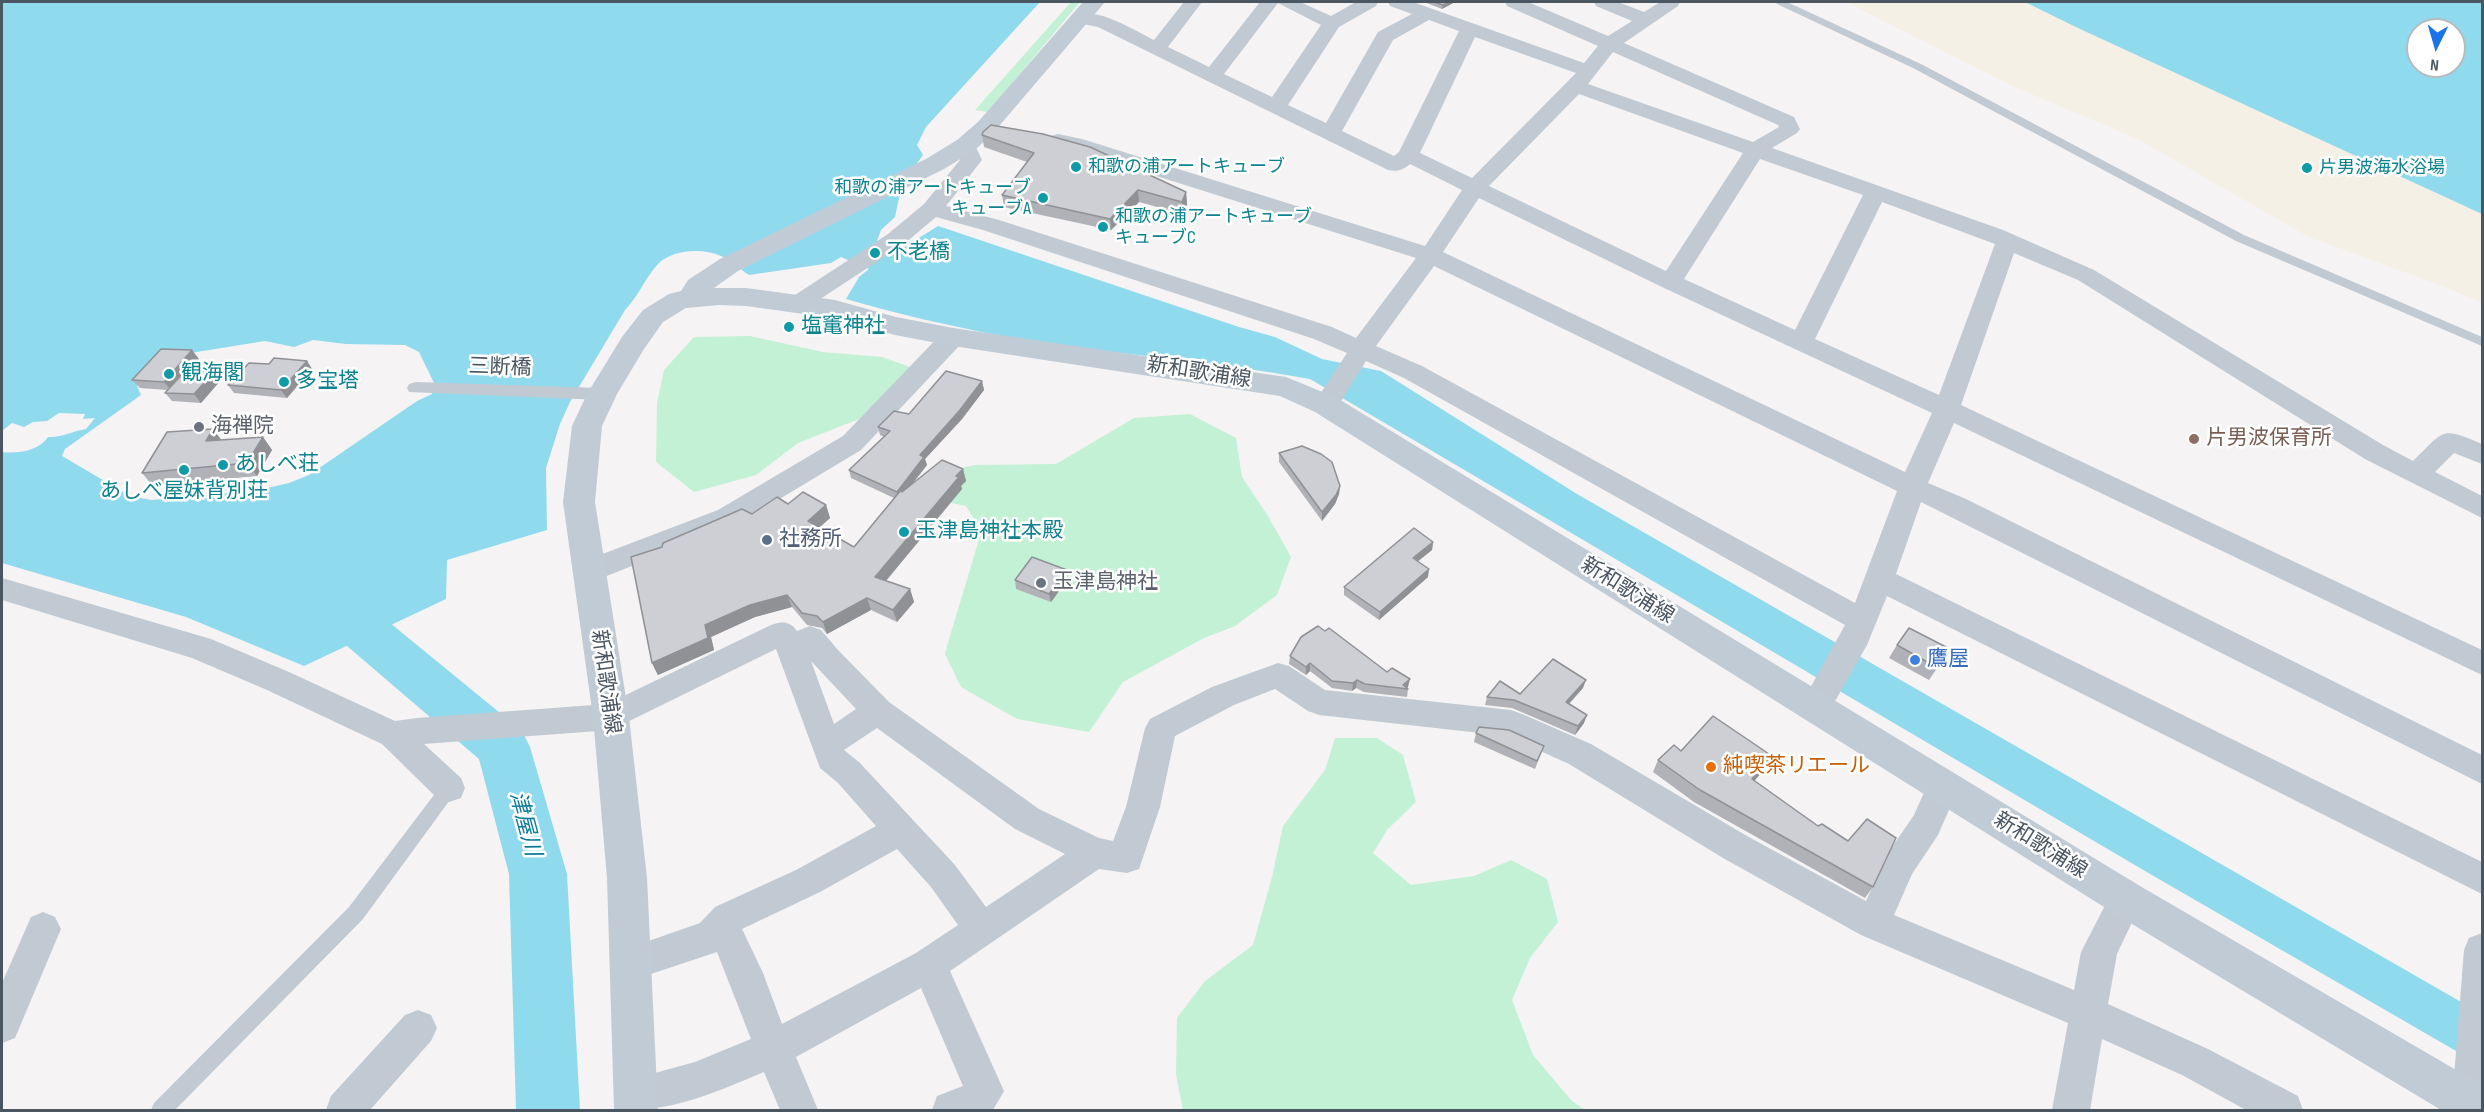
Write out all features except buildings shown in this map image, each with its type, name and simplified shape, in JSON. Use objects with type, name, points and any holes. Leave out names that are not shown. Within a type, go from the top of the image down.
[{"type":"main road","name":"新和歌浦線","points":[[691,297],[698,286],[729,265],[935,164],[997,129],[1087,10]]},
{"type":"main road","name":"新和歌浦線","points":[[636,1103],[627,878],[611,717],[579,502],[592,394],[653,316],[671,303],[691,297],[746,297],[835,309],[895,326],[953,337],[1286,387],[1330,400],[1821,697],[1943,787],[2126,899],[2475,1096]]},
{"type":"street","points":[[1157,49],[1193,2]]},
{"type":"street","points":[[1212,76],[1269,2]]},
{"type":"street","points":[[1286,2],[1332,22]]},
{"type":"street","points":[[1276,107],[1332,22],[1370,2]]},
{"type":"street","points":[[1397,2],[1470,28],[1582,78],[1756,149],[1995,235],[2086,275],[2374,452],[2482,508]]},
{"type":"street","points":[[1514,2],[1787,120],[1790,129],[1756,149],[1670,282]]},
{"type":"street","points":[[1603,2],[1644,19]]},
{"type":"street","points":[[1330,400],[1359,353],[1430,255],[1475,187],[1582,78],[1610,44],[1671,2]]},
{"type":"street","points":[[1087,10],[1104,23],[1396,165],[1408,155],[1470,28]]},
{"type":"street","points":[[1330,134],[1385,36],[1428,13]]},
{"type":"street","points":[[1041,137],[1075,143],[1430,255],[1912,487],[1956,506],[2482,770]]},
{"type":"street","points":[[797,304],[896,239],[932,209],[971,160],[966,145]]},
{"type":"street","points":[[1408,155],[1670,282],[1947,409],[2482,663]]},
{"type":"street","points":[[1801,342],[1876,191]]},
{"type":"street","points":[[932,209],[991,225],[1323,333],[1359,353],[1424,378],[1856,633]]},
{"type":"street","points":[[1821,697],[1856,633],[1880,579],[1912,487],[1947,409],[2007,242]]},
{"type":"street","points":[[589,571],[728,517],[852,443],[953,337]]},
{"type":"street","name":"三断橋","points":[[416,388],[592,394]]},
{"type":"street","points":[[2416,474],[2450,441],[2482,454]]},
{"type":"street","points":[[1880,579],[2482,879]]},
{"type":"street","points":[[2,589],[200,648],[405,733],[611,717],[782,633],[790,645],[831,758],[849,773],[943,876],[981,929]]},
{"type":"street","points":[[790,645],[810,638],[827,659],[878,711],[1027,819],[1095,853],[1127,858],[1129,843],[1143,807],[1161,729],[1223,696],[1278,675],[1318,702],[1512,723],[1580,754],[1735,847],[1873,923],[2089,1014],[2195,1062],[2284,1110]]},
{"type":"street","points":[[825,743],[848,732],[878,711]]},
{"type":"street","points":[[405,733],[449,788]]},
{"type":"street","points":[[1873,923],[1900,864],[1926,825],[1943,787]]},
{"type":"street","points":[[712,936],[727,919],[808,881],[901,830]]},
{"type":"street","points":[[636,1103],[773,1048],[929,965],[1095,853]]},
{"type":"street","points":[[2071,1110],[2099,952],[2126,899]]},
{"type":"street","points":[[2,1024],[43,930]]},
{"type":"street","points":[[630,964],[712,936],[728,935],[799,1110]]},
{"type":"street","points":[[2475,1096],[2477,1003],[2482,950]]},
{"type":"street","points":[[929,965],[986,1092],[977,1101],[951,1110]]},
{"type":"street","points":[[345,1110],[418,1028]]},
{"type":"lane","points":[[1780,2],[1917,66],[2240,238],[2482,342]]},
{"type":"lane","points":[[161,1110],[356,912],[449,788]]},
{"type":"green space","points":[[1071,2],[1080,2],[988,112],[975,110]]},
{"type":"green space","points":[[750,336],[823,352],[882,357],[913,368],[872,414],[798,443],[756,475],[694,492],[656,462],[657,403],[664,370],[694,337]]},
{"type":"green space","points":[[1190,414],[1236,438],[1242,477],[1268,516],[1291,557],[1277,595],[1235,626],[1204,638],[1123,682],[1089,732],[1017,719],[961,687],[945,654],[981,531],[966,506],[928,498],[920,477],[975,465],[1056,464],[1134,418]]},
{"type":"green space","points":[[1335,738],[1377,738],[1403,755],[1416,802],[1387,830],[1373,853],[1411,885],[1474,876],[1511,860],[1547,879],[1558,922],[1530,958],[1512,1000],[1533,1055],[1571,1100],[1585,1110],[1183,1110],[1176,1075],[1177,1018],[1205,981],[1253,945],[1272,877],[1283,826],[1325,770]]},
{"type":"sand","name":"片男波海水浴場","points":[[1846,2],[2049,2],[2482,197],[2482,303],[2448,288],[2309,237],[2138,139],[2017,88]]},
{"type":"water","points":[[2,2],[1040,2],[926,127],[917,145],[923,155],[902,184],[895,217],[881,230],[877,241],[898,251],[938,226],[1275,337],[1322,359],[1381,371],[1577,494],[2482,1014],[2482,1066],[2145,871],[1310,379],[1002,336],[885,310],[846,299],[859,277],[869,269],[841,257],[831,263],[749,275],[714,253],[688,251],[664,259],[653,269],[625,310],[570,402],[560,424],[546,468],[547,530],[447,560],[446,599],[304,666],[186,617],[2,563],[2,452],[21,452],[39,446],[48,437],[86,429],[95,418],[83,419],[85,414],[59,413],[47,421],[33,422],[24,427],[12,423],[2,431]],"holes":[[[313,340],[346,344],[405,345],[419,352],[434,383],[432,394],[417,401],[309,475],[289,483],[258,490],[152,500],[130,496],[62,456],[65,449],[141,395],[137,386],[168,353],[178,355],[265,341],[294,347]]]},
{"type":"water","points":[[2025,2],[2482,2],[2482,214],[2080,29]]},
{"type":"waterway","name":"津屋川","points":[[344,614],[503,747],[538,874],[548,1110]]},
{"type":"place","name":"和歌の浦アートキューブ","points":[[1076,167]]},
{"type":"place","name":"片男波海水浴場","points":[[2307,168]]},
{"type":"place","name":"和歌の浦アートキューブ キューブA","points":[[1043,198]]},
{"type":"place","name":"和歌の浦アートキューブ キューブC","points":[[1103,227]]},
{"type":"place","name":"不老橋","points":[[875,253]]},
{"type":"place","name":"塩竃神社","points":[[789,327]]},
{"type":"place","name":"観海閣","points":[[169,374]]},
{"type":"place","name":"多宝塔","points":[[284,382]]},
{"type":"place","name":"海禅院","points":[[199,427]]},
{"type":"place","name":"片男波保育所","points":[[2194,439]]},
{"type":"place","name":"あしべ荘","points":[[223,465]]},
{"type":"place","name":"あしべ屋妹背別荘","points":[[184,470]]},
{"type":"place","name":"玉津島神社本殿","points":[[904,532]]},
{"type":"place","name":"社務所","points":[[767,540]]},
{"type":"place","name":"玉津島神社","points":[[1041,583]]},
{"type":"place","name":"鷹屋","points":[[1915,660]]},
{"type":"place","name":"純喫茶リエール","points":[[1711,767]]}]
